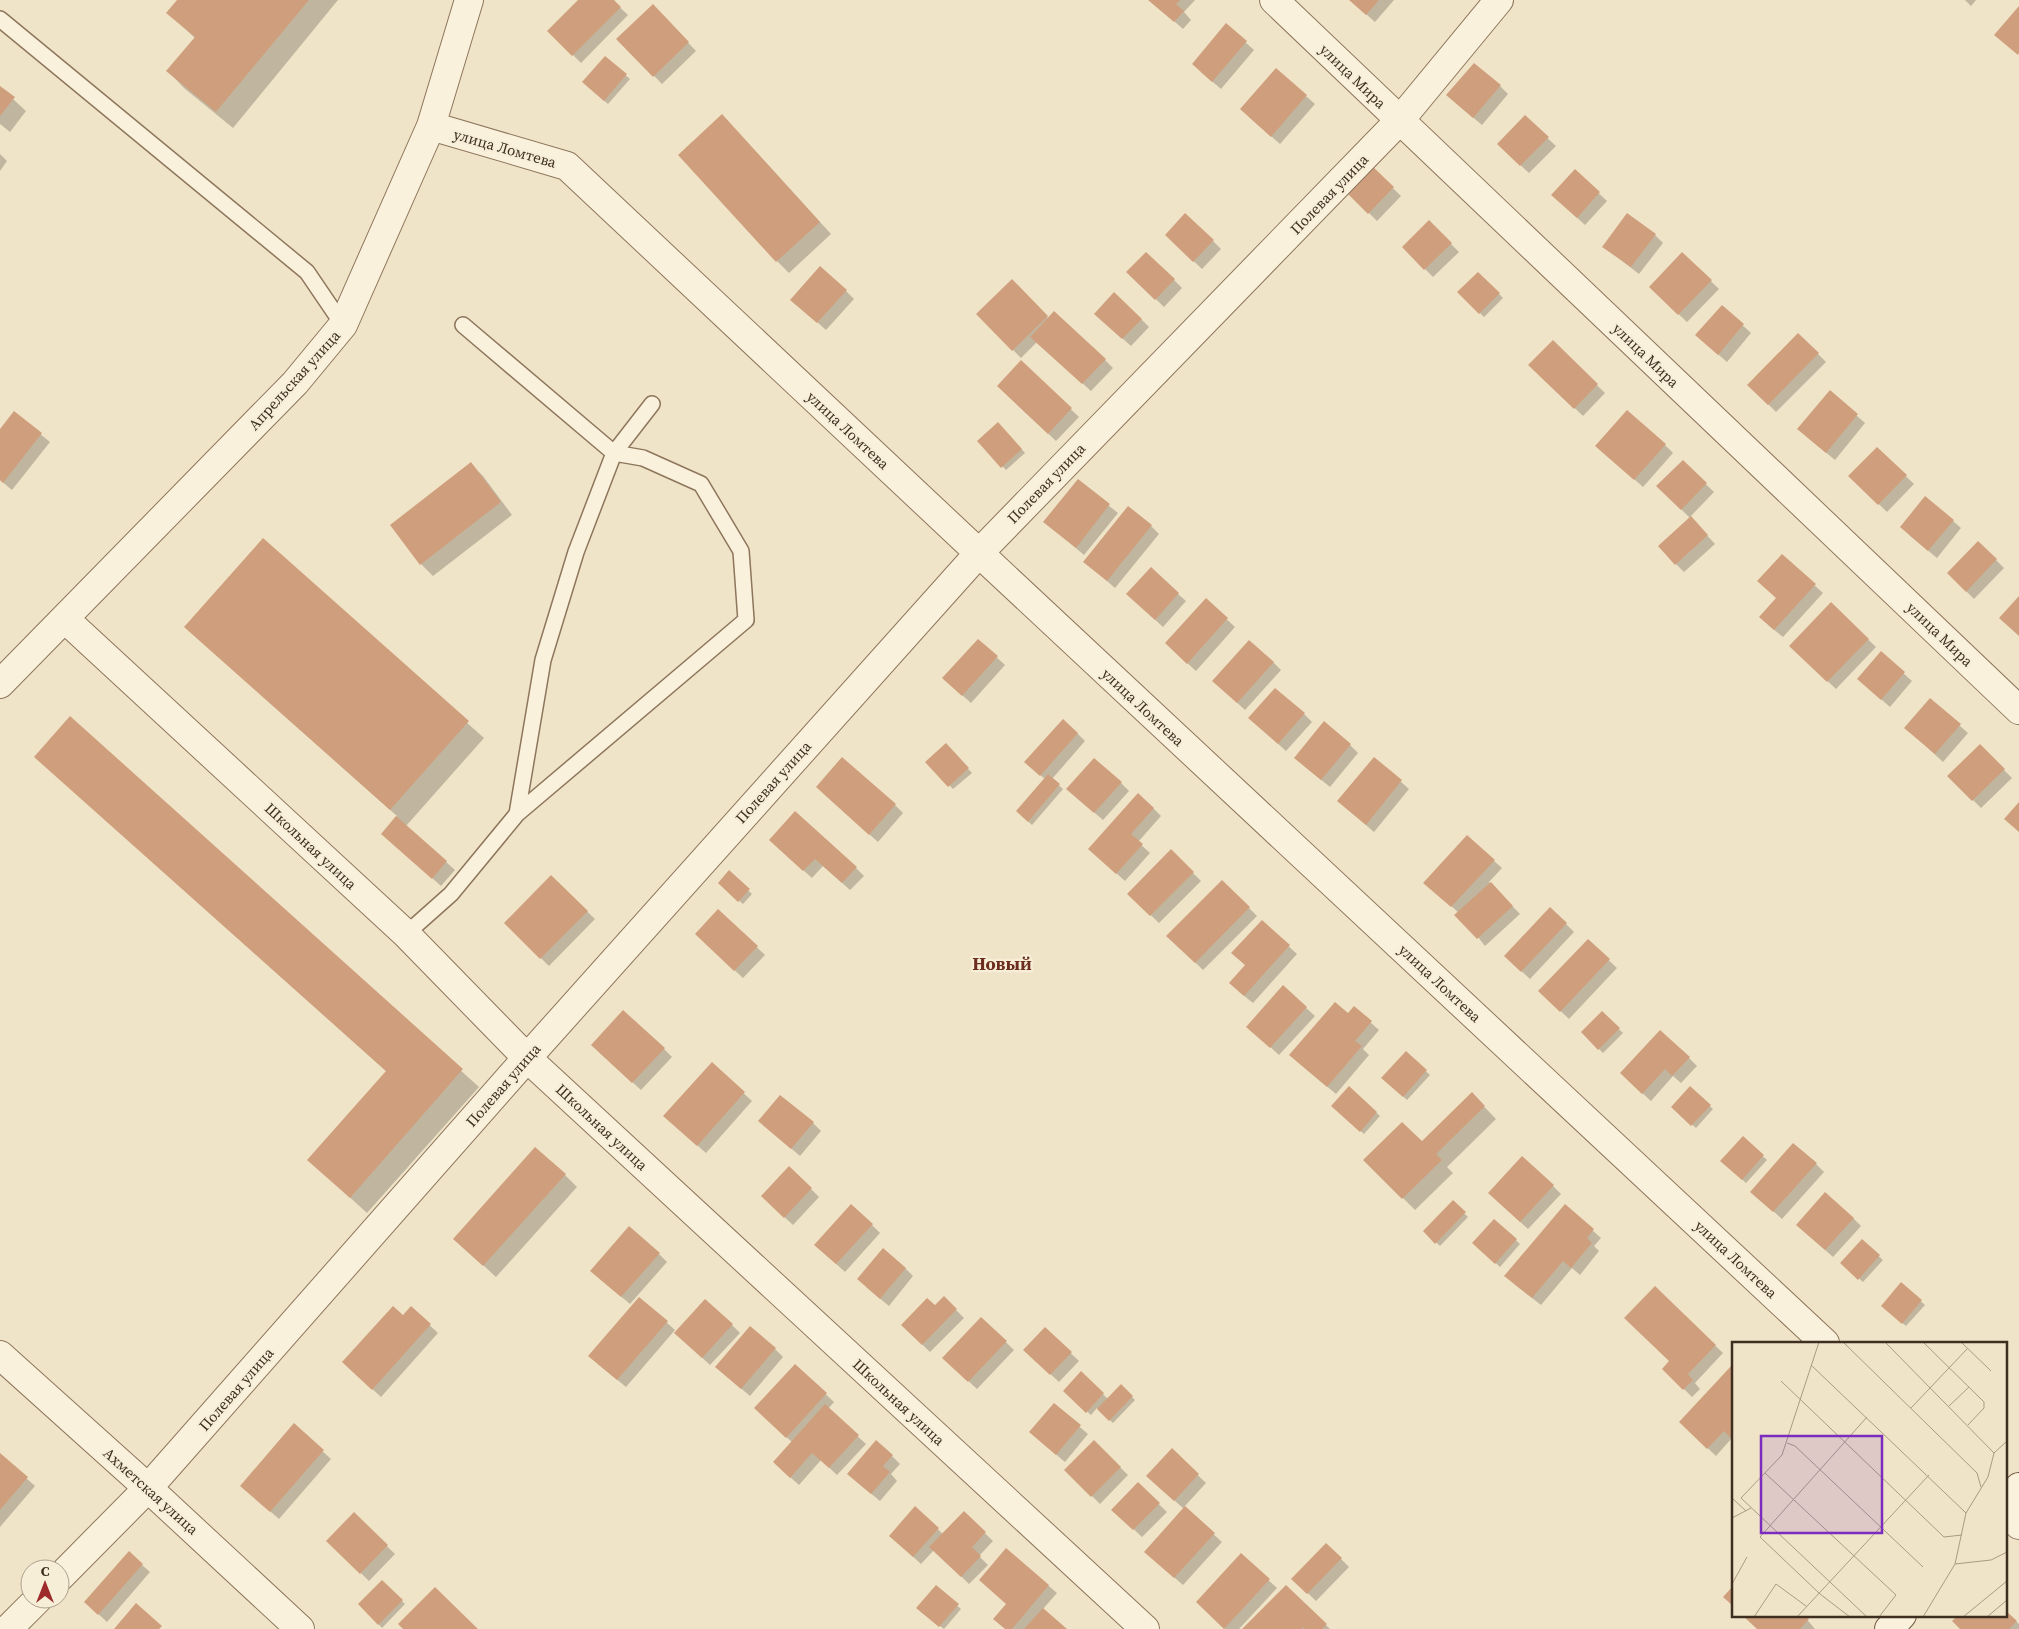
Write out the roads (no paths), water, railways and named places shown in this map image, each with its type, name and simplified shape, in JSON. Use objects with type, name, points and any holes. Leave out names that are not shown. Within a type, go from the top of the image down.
[{"type":"street","name":"Апрельская улица","points":[[0,684],[295,383],[344,325],[431,126],[469,0]]},
{"type":"street","name":"улица Мира","points":[[1274,0],[2019,710]]},
{"type":"street","name":"Полевая улица","points":[[70,1567],[148,1488],[527,1058],[978,553],[1400,120],[1499,0]]},
{"type":"street","name":"улица Ломтева","points":[[431,126],[567,166],[978,553],[1824,1342]]},
{"type":"street","name":"Школьная улица","points":[[65,619],[406,934],[527,1058],[1145,1629]]},
{"type":"street","name":"Ахметская улица","points":[[0,1354],[300,1629]]},
{"type":"street","points":[[2006,1501],[2019,1487]]},
{"type":"street","points":[[2006,1512],[2019,1525]]},
{"type":"street","points":[[8,1629],[28,1609]]},
{"type":"street","points":[[1889,1629],[1901,1616]]},
{"type":"lane","points":[[0,18],[307,272],[344,325]]},
{"type":"lane","points":[[406,934],[451,894],[516,814],[746,620],[741,551],[701,484],[643,458],[614,453],[462,325]]},
{"type":"lane","points":[[516,814],[543,660],[576,552],[614,453],[652,404]]},
{"type":"district","name":"Новый","points":[[1002,963]]}]
